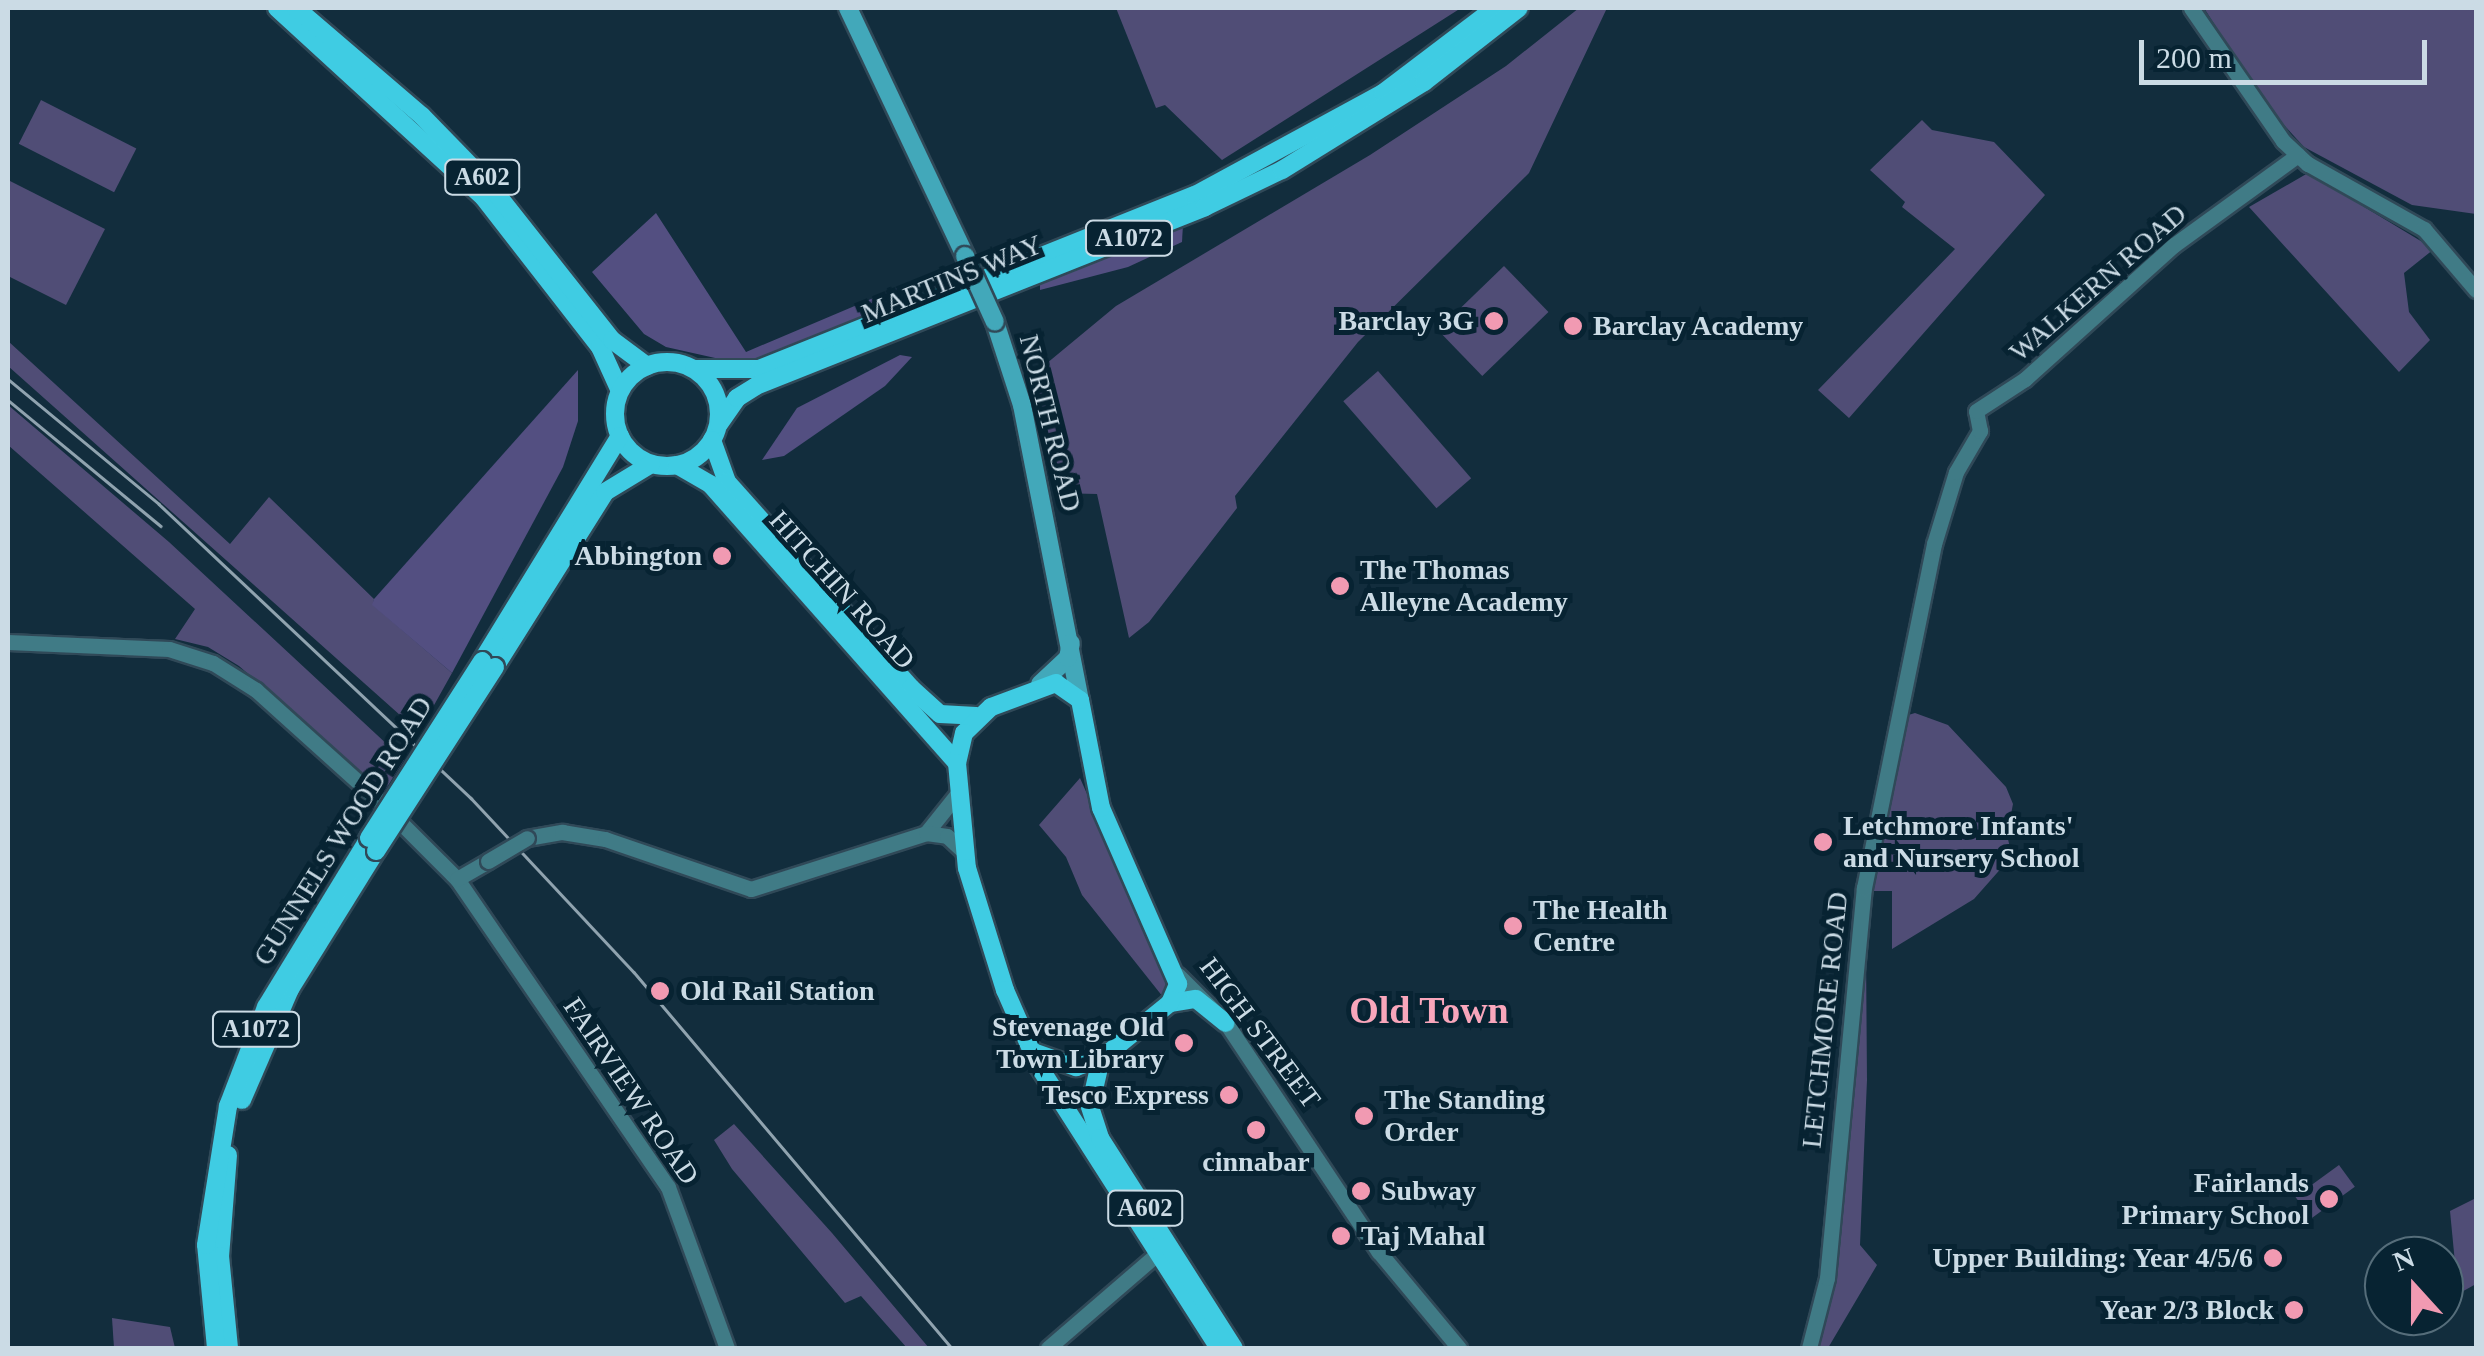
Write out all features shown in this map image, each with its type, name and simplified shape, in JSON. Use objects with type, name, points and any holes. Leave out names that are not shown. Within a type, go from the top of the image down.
[{"type":"main road","name":"A602","points":[[277,8],[484,198],[600,347],[620,391],[620,436]]},
{"type":"main road","name":"A602","points":[[296,8],[422,116],[492,188],[612,340],[647,366]]},
{"type":"main road","name":"NORTH ROAD","points":[[848,8],[995,322],[1022,405],[1081,709]]},
{"type":"main road","name":"A1072","points":[[694,369],[759,369],[1195,194],[1383,94],[1495,8]]},
{"type":"main road","name":"MARTINS WAY","points":[[715,432],[737,398],[756,386],[1205,208],[1282,170],[1424,82],[1520,8]]},
{"type":"main road","points":[[620,391],[647,366],[670,362],[694,369],[718,401],[715,432],[677,465],[651,464],[620,436]]},
{"type":"main road","name":"HITCHIN ROAD","points":[[715,432],[727,482],[911,688],[948,717],[976,716]]},
{"type":"main road","name":"GUNNELS WOOD ROAD","points":[[488,664],[620,436]]},
{"type":"main road","name":"GUNNELS WOOD ROAD","points":[[216,1348],[213,1250],[220,1138],[247,1046],[488,664],[605,492],[651,464]]},
{"type":"main road","name":"HITCHIN ROAD","points":[[677,465],[711,484],[957,763]]},
{"type":"main road","points":[[976,716],[1040,684],[1064,663],[1071,643]]},
{"type":"main road","points":[[1040,684],[1062,685],[1081,709]]},
{"type":"main road","name":"HIGH STREET","points":[[1081,709],[1101,808],[1146,918],[1178,975]]},
{"type":"main road","name":"A602","points":[[976,716],[957,763],[964,852],[1005,990],[1033,1052],[1218,1348]]},
{"type":"main road","points":[[1170,1003],[1178,975]]},
{"type":"main road","points":[[1033,1052],[1076,1067],[1101,1058],[1170,1003],[1196,999],[1226,1023]]},
{"type":"main road","name":"A602","points":[[1101,1058],[1090,1107],[1100,1138],[1234,1348]]},
{"type":"main road","name":"GUNNELS WOOD ROAD","points":[[214,1287],[229,1348]]},
{"type":"street","points":[[2191,8],[2255,108],[2298,155],[2424,229],[2476,290]]},
{"type":"street","name":"WALKERN ROAD","points":[[1976,411],[2028,377],[2159,257],[2298,155]]},
{"type":"street","name":"LETCHMORE ROAD","points":[[1809,1348],[1827,1278],[1864,888],[1934,544],[1956,472],[1980,431],[1976,411]]},
{"type":"street","name":"FAIRVIEW ROAD","points":[[8,642],[168,649],[213,662],[340,762],[456,879],[668,1187],[727,1348]]},
{"type":"street","points":[[926,833],[958,793]]},
{"type":"street","points":[[456,879],[527,838],[550,832],[605,839],[751,889],[926,833],[947,836],[964,852]]},
{"type":"street","name":"HIGH STREET","points":[[1178,975],[1226,1023],[1379,1252],[1459,1348]]},
{"type":"street","points":[[1048,1348],[1158,1253]]},
{"type":"shaded area","points":[[1116,8],[1461,8],[1222,160],[1165,105],[1156,108]]},
{"type":"shaded area","points":[[1579,8],[1607,8],[1529,173],[1358,342],[1235,496],[1237,508],[1149,622],[1129,638],[1097,494],[1055,493],[1029,378],[1116,306],[1370,155],[1506,66]]},
{"type":"shaded area","points":[[2204,8],[2476,8],[2476,214],[2412,205],[2304,147],[2264,103]]},
{"type":"shaded area","points":[[41,100],[136,149],[114,192],[19,144]]},
{"type":"shaded area","points":[[1922,120],[1932,130],[1994,142],[2045,195],[1849,418],[1818,390],[1955,249],[1902,207],[1905,202],[1870,170]]},
{"type":"shaded area","points":[[2308,173],[2434,249],[2404,273],[2409,312],[2430,340],[2399,372],[2249,207]]},
{"type":"shaded area","points":[[8,180],[105,229],[66,305],[8,276]]},
{"type":"shaded area","points":[[656,213],[746,352],[956,263],[964,279],[759,361],[733,362],[666,347],[644,334],[592,272]]},
{"type":"shaded area","points":[[1183,224],[1182,242],[1128,267],[1040,290],[1040,283]]},
{"type":"shaded area","name":"Barclay 3G","points":[[1504,266],[1548,312],[1482,376],[1438,330]]},
{"type":"shaded area","points":[[8,341],[230,544],[269,497],[374,599],[373,605],[452,673],[419,732],[8,366]]},
{"type":"shaded area","points":[[900,355],[912,357],[885,386],[784,456],[762,460],[797,408]]},
{"type":"shaded area","points":[[578,370],[578,421],[563,467],[452,673],[372,605],[374,599]]},
{"type":"shaded area","points":[[1378,371],[1471,478],[1436,508],[1343,401]]},
{"type":"shaded area","points":[[8,405],[169,542],[404,760],[384,792],[239,666],[208,647],[175,639],[195,609],[8,445]]},
{"type":"shaded area","points":[[1915,713],[1948,725],[2006,787],[2013,804],[2007,835],[2012,856],[1974,899],[1892,949],[1892,891],[1871,891],[1905,716]]},
{"type":"shaded area","points":[[1080,778],[1171,984],[1163,997],[1082,895],[1066,857],[1039,825]]},
{"type":"shaded area","points":[[1861,949],[1866,950],[1867,1080],[1860,1245],[1877,1265],[1828,1348],[1818,1348],[1831,1290]]},
{"type":"shaded area","points":[[734,1124],[929,1348],[907,1348],[861,1296],[845,1303],[732,1169],[714,1140]]},
{"type":"shaded area","points":[[2339,1165],[2355,1187],[2311,1219],[2295,1197]]},
{"type":"shaded area","points":[[2476,1198],[2476,1284],[2464,1291],[2464,1236],[2452,1236],[2450,1211]]},
{"type":"shaded area","points":[[112,1318],[170,1327],[175,1348],[114,1348]]},
{"type":"railway","points":[[8,379],[159,504],[471,798],[634,972],[952,1348]]},
{"type":"railway","points":[[8,400],[161,526]]},
{"type":"place","name":"Barclay 3G","points":[[1494,321]]},
{"type":"place","name":"Barclay Academy","points":[[1573,326]]},
{"type":"place","name":"Abbington","points":[[722,556]]},
{"type":"place","name":"The Thomas Alleyne Academy","points":[[1340,586]]},
{"type":"place","name":"Letchmore Infants' and Nursery School","points":[[1823,842]]},
{"type":"place","name":"The Health Centre","points":[[1513,926]]},
{"type":"place","name":"Old Rail Station","points":[[660,991]]},
{"type":"place","name":"Stevenage Old Town Library","points":[[1184,1043]]},
{"type":"place","name":"Tesco Express","points":[[1229,1095]]},
{"type":"place","name":"The Standing Order","points":[[1364,1116]]},
{"type":"place","name":"cinnabar","points":[[1256,1130]]},
{"type":"place","name":"Subway","points":[[1361,1191]]},
{"type":"place","name":"Fairlands Primary School","points":[[2329,1199]]},
{"type":"place","name":"Taj Mahal","points":[[1341,1236]]},
{"type":"place","name":"Upper Building: Year 4/5/6","points":[[2273,1258]]},
{"type":"place","name":"Year 2/3 Block","points":[[2294,1310]]},
{"type":"district","name":"Old Town","points":[[1429,1011]]}]
